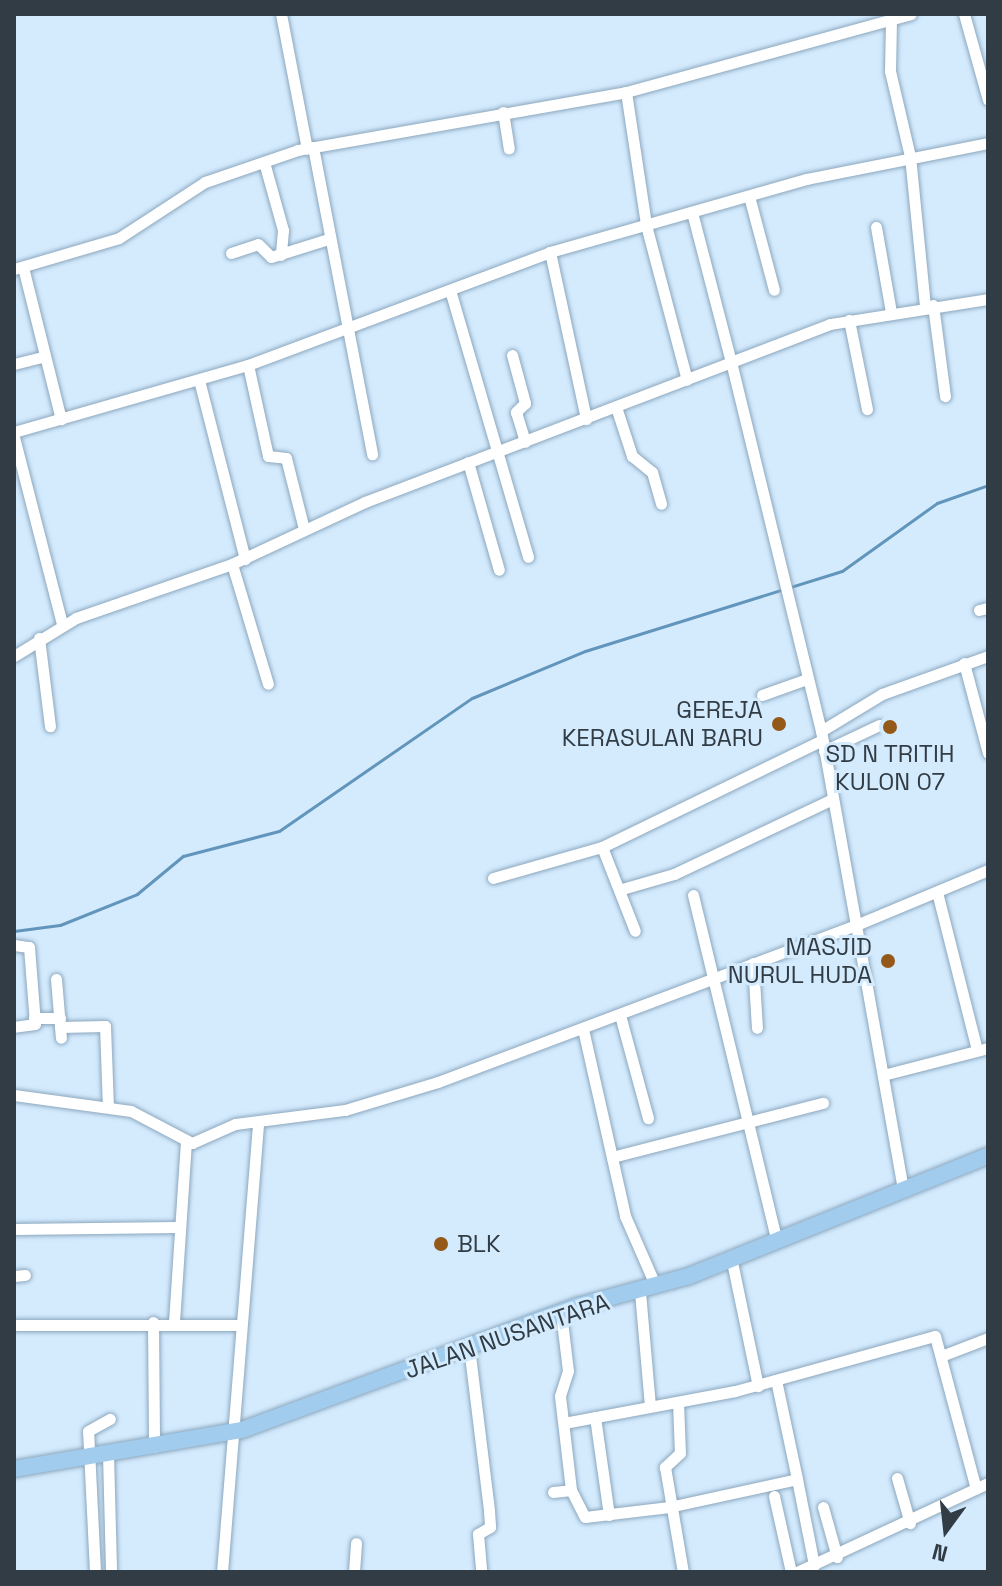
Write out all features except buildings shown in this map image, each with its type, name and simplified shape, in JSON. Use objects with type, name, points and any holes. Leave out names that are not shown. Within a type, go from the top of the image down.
[{"type":"highway","name":"JALAN NUSANTARA","points":[[14,1469],[229,1434],[561,1313],[648,1289],[988,1156]]},
{"type":"street","points":[[281,14],[328,239],[351,328],[372,454]]},
{"type":"street","points":[[61,419],[19,268],[119,238],[205,182],[310,148],[626,92],[911,14]]},
{"type":"street","points":[[964,14],[988,100]]},
{"type":"street","points":[[891,20],[890,71],[910,156],[929,306],[945,396]]},
{"type":"street","points":[[626,92],[646,225],[687,380]]},
{"type":"street","points":[[503,112],[509,149]]},
{"type":"street","points":[[62,624],[14,434],[248,365],[550,252],[749,196],[910,156],[988,143]]},
{"type":"street","points":[[264,162],[283,230],[281,255]]},
{"type":"street","points":[[749,196],[774,290]]},
{"type":"street","points":[[692,212],[731,362],[782,591],[822,741],[903,1189]]},
{"type":"street","points":[[876,227],[891,312]]},
{"type":"street","points":[[231,253],[258,244],[267,256],[281,255],[328,239]]},
{"type":"street","points":[[550,252],[586,419]]},
{"type":"street","points":[[450,290],[468,371],[500,450],[528,557]]},
{"type":"street","points":[[14,656],[62,624],[245,559],[304,529],[468,462],[687,380],[796,333],[891,312],[988,299]]},
{"type":"street","points":[[849,320],[867,409]]},
{"type":"street","points":[[512,355],[525,403],[516,412],[525,442]]},
{"type":"street","points":[[14,364],[45,356]]},
{"type":"street","points":[[248,365],[268,456],[286,458],[304,529]]},
{"type":"street","points":[[199,380],[245,559]]},
{"type":"street","points":[[616,407],[632,456],[652,472],[661,504]]},
{"type":"street","points":[[468,462],[499,570]]},
{"type":"street","points":[[232,564],[268,684]]},
{"type":"street","points":[[39,638],[50,726]]},
{"type":"street","points":[[822,741],[882,694],[988,656]]},
{"type":"street","points":[[964,663],[988,753]]},
{"type":"street","points":[[762,695],[807,679]]},
{"type":"street","points":[[493,878],[602,847],[822,741],[879,725]]},
{"type":"street","points":[[622,889],[674,874],[833,799]]},
{"type":"street","points":[[602,847],[622,889],[635,931]]},
{"type":"street","points":[[14,1095],[108,1106],[145,1116],[186,1143],[258,1123],[345,1110],[583,1029],[856,925],[988,870]]},
{"type":"street","points":[[883,1075],[982,1049],[937,892]]},
{"type":"street","points":[[693,895],[717,977],[776,1237]]},
{"type":"street","points":[[14,945],[29,947],[34,1018],[32,1026],[14,1027]]},
{"type":"street","points":[[753,963],[757,1028]]},
{"type":"street","points":[[56,979],[61,1028]]},
{"type":"street","points":[[620,1015],[648,1118]]},
{"type":"street","points":[[34,1018],[61,1028],[105,1026],[108,1106]]},
{"type":"street","points":[[583,1029],[629,1230],[642,1243],[648,1289],[650,1407]]},
{"type":"street","points":[[612,1157],[751,1125],[823,1103]]},
{"type":"street","points":[[222,1572],[229,1434],[258,1123]]},
{"type":"street","points":[[174,1322],[177,1227],[186,1143]]},
{"type":"street","points":[[14,1229],[177,1227]]},
{"type":"street","points":[[731,1257],[758,1386]]},
{"type":"street","points":[[561,1313],[564,1423],[571,1490],[580,1514],[609,1515],[669,1507],[797,1479]]},
{"type":"street","points":[[153,1322],[154,1447]]},
{"type":"street","points":[[14,1325],[174,1322],[240,1325]]},
{"type":"street","points":[[564,1423],[758,1386],[935,1336],[944,1355],[941,1379],[976,1489]]},
{"type":"street","points":[[944,1355],[988,1338]]},
{"type":"street","points":[[469,1347],[490,1527],[478,1534],[481,1572]]},
{"type":"street","points":[[776,1380],[814,1565]]},
{"type":"street","points":[[678,1402],[679,1455],[665,1467],[669,1507],[683,1572]]},
{"type":"street","points":[[595,1417],[609,1515]]},
{"type":"street","points":[[110,1419],[88,1427],[100,1455],[111,1572]]},
{"type":"street","points":[[95,1572],[100,1455]]},
{"type":"street","points":[[897,1478],[910,1523]]},
{"type":"street","points":[[774,1496],[794,1572],[837,1557],[988,1483]]},
{"type":"street","points":[[553,1492],[571,1490]]},
{"type":"street","points":[[823,1507],[837,1557]]},
{"type":"street","points":[[354,1572],[356,1543]]},
{"type":"waterway","points":[[14,931],[60,925],[137,894],[183,856],[279,831],[472,698],[585,651],[842,571],[937,503],[988,485]]},
{"type":"place","name":"GEREJA KERASULAN BARU","points":[[779,724]]},
{"type":"place","name":"SD N TRITIH KULON 07","points":[[890,727]]},
{"type":"place","name":"MASJID NURUL HUDA","points":[[888,961]]},
{"type":"place","name":"BLK","points":[[441,1244]]}]
